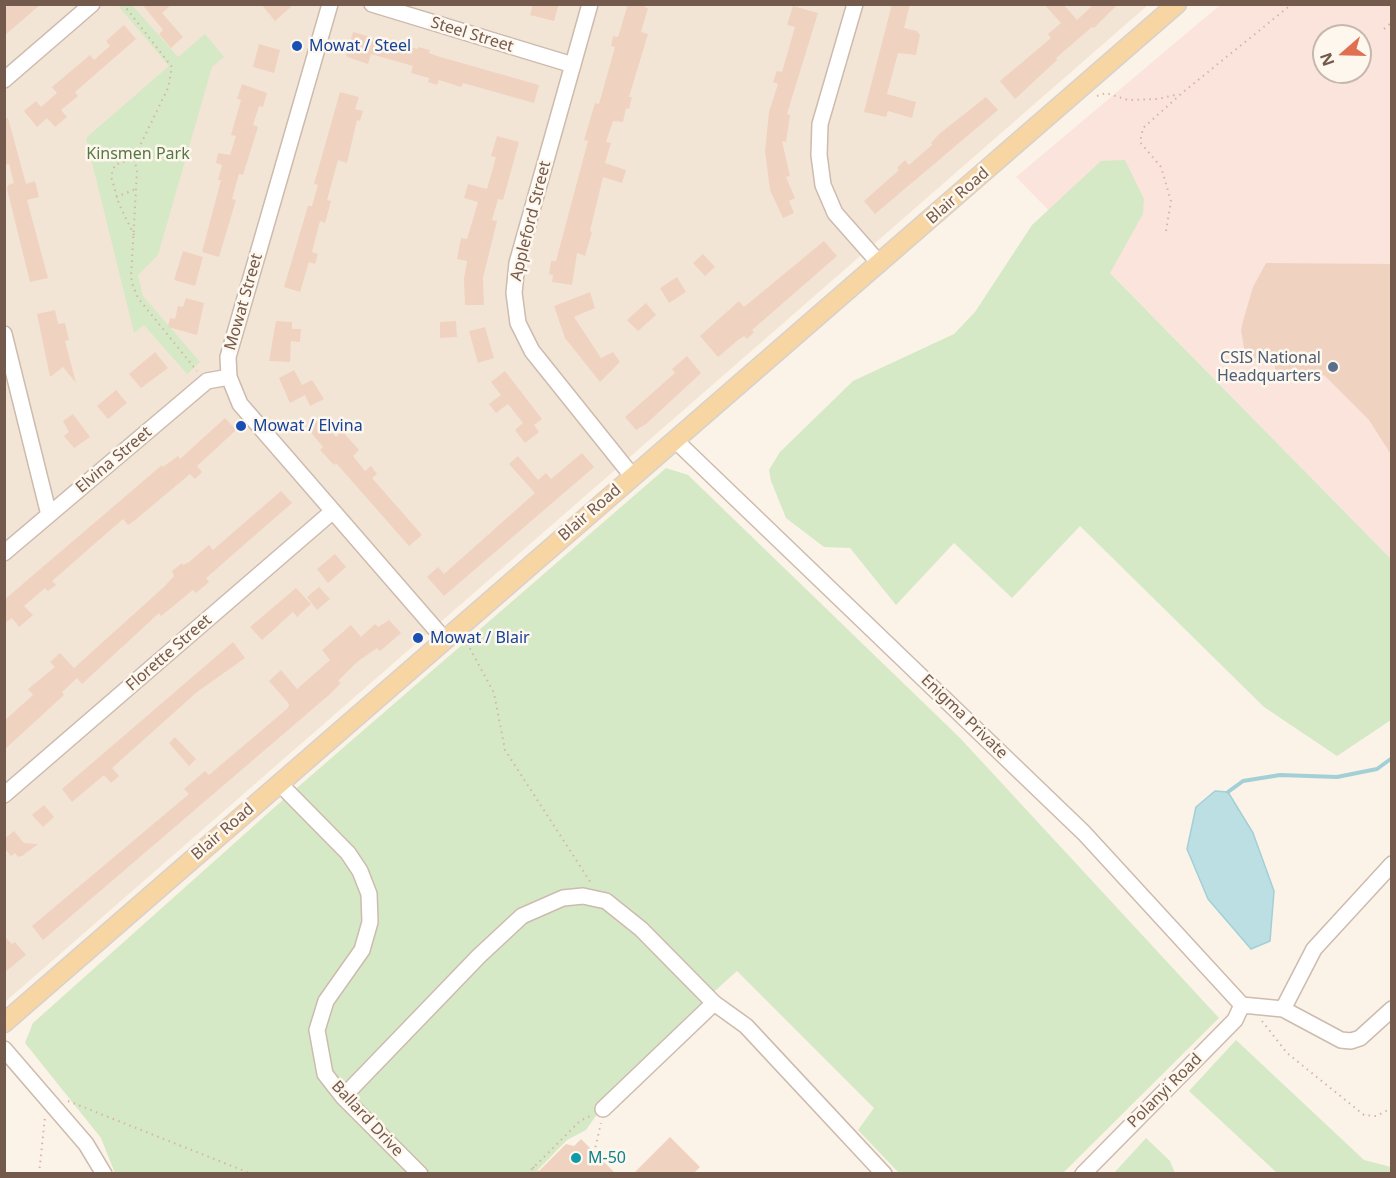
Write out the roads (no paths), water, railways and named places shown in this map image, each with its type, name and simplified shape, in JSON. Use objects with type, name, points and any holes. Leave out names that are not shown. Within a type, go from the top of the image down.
[{"type":"main road","name":"Blair Road","points":[[4,1023],[1177,4]]},
{"type":"street","points":[[4,80],[92,4]]},
{"type":"street","name":"Mowat Street","points":[[330,4],[228,357],[229,377],[240,404],[444,639]]},
{"type":"street","name":"Steel Street","points":[[372,4],[573,65]]},
{"type":"street","name":"Appleford Street","points":[[591,4],[518,263],[514,293],[518,323],[532,351],[633,477]]},
{"type":"street","points":[[855,4],[820,124],[819,155],[823,184],[835,213],[880,264]]},
{"type":"street","points":[[4,334],[49,515]]},
{"type":"street","name":"Elvina Street","points":[[4,553],[206,382],[229,377]]},
{"type":"street","name":"Enigma Private","points":[[675,440],[1069,818],[1242,1005]]},
{"type":"street","name":"Florette Street","points":[[4,795],[333,511]]},
{"type":"street","name":"Ballard Drive","points":[[279,783],[348,853],[360,871],[369,894],[370,922],[362,950],[326,1001],[317,1030],[325,1074],[343,1097],[420,1173]]},
{"type":"street","points":[[1283,1009],[1314,949],[1392,864]]},
{"type":"street","points":[[343,1097],[479,956],[522,916],[563,898],[583,896],[606,901],[641,929],[714,1003],[746,1026],[884,1173]]},
{"type":"street","points":[[603,1109],[714,1003]]},
{"type":"street","points":[[1242,1005],[1283,1009],[1341,1040],[1351,1041],[1360,1038],[1392,1009]]},
{"type":"street","name":"Polanyi Road","points":[[1083,1173],[1235,1020],[1242,1005]]},
{"type":"street","points":[[4,1048],[51,1100],[86,1144],[104,1173]]},
{"type":"water","points":[[1215,791],[1228,792],[1253,833],[1274,891],[1270,941],[1251,949],[1208,899],[1187,849],[1196,807]]},
{"type":"waterway","points":[[1228,792],[1243,781],[1280,775],[1337,777],[1377,769],[1392,758]]},
{"type":"place","name":"Mowat / Steel","points":[[297,46]]},
{"type":"place","name":"CSIS National Headquarters","points":[[1333,367]]},
{"type":"place","name":"Mowat / Elvina","points":[[241,426]]},
{"type":"place","name":"Mowat / Blair","points":[[418,638]]},
{"type":"place","name":"M-50","points":[[576,1158]]},
{"type":"park label","name":"Kinsmen Park","points":[[138,154]]}]
